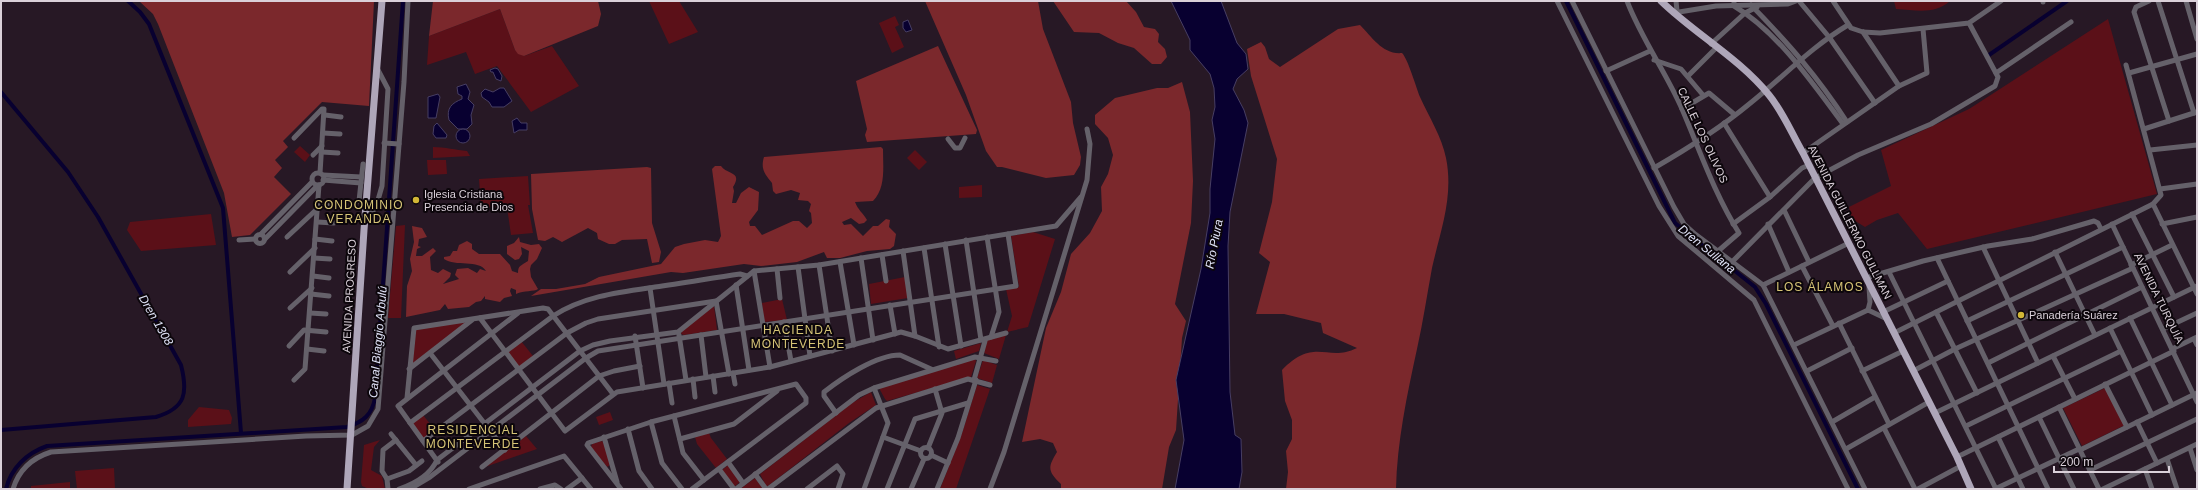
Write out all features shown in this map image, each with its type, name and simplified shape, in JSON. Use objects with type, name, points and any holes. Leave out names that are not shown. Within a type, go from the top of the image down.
[{"type":"main road","name":"AVENIDA GUILLERMO GULLMAN","points":[[1661,1],[1765,90],[1775,104],[1803,153],[1849,243],[1957,457],[1971,489]]},
{"type":"main road","name":"AVENIDA PROGRESO","points":[[348,489],[365,213],[364,167],[377,68],[382,3]]},
{"type":"street","points":[[13,489],[18,477],[28,464],[40,456],[51,452],[352,433],[368,426],[378,409],[399,144],[408,1]]},
{"type":"street","points":[[1556,1],[1672,230],[1684,242],[1751,296],[1848,489]]},
{"type":"street","points":[[1572,1],[1654,168],[1684,224],[1717,252],[1763,285],[1865,489]]},
{"type":"street","name":"CALLE LOS OLIVOS","points":[[1628,1],[1654,60],[1682,109],[1695,144],[1739,234],[1717,252]]},
{"type":"street","points":[[1676,1],[1675,12],[1734,3],[1753,7],[1800,60],[1845,123]]},
{"type":"street","points":[[1699,1],[1699,8]]},
{"type":"street","points":[[1688,76],[1745,13],[1753,7],[1766,3],[1788,4],[1797,1],[1829,37],[1875,103]]},
{"type":"street","points":[[1833,1],[1848,26],[1863,32],[1880,33],[1969,23],[2002,1]]},
{"type":"street","points":[[2149,1],[2136,6],[2134,12],[2169,121]]},
{"type":"street","points":[[2144,129],[2195,112],[2158,1]]},
{"type":"street","points":[[2186,1],[2197,39]]},
{"type":"street","points":[[1734,3],[1800,60]]},
{"type":"street","points":[[1996,73],[2071,22]]},
{"type":"street","points":[[1732,262],[1815,178],[1858,155],[1931,124],[1989,91],[1998,82],[1996,73],[1969,23]]},
{"type":"street","points":[[1654,168],[1695,144],[1735,115],[1829,37],[1848,26]]},
{"type":"street","points":[[1803,153],[1899,86],[1927,73],[1923,29]]},
{"type":"street","points":[[1863,32],[1899,86]]},
{"type":"street","points":[[1606,71],[1650,51]]},
{"type":"street","points":[[2129,73],[2197,54]]},
{"type":"street","points":[[1654,60],[1678,68],[1688,76],[1703,95]]},
{"type":"street","points":[[1894,333],[2153,204],[2161,195],[2126,65]]},
{"type":"street","points":[[365,213],[372,212],[376,207],[382,186],[388,89],[377,68]]},
{"type":"street","points":[[1682,109],[1703,95],[1710,94],[1735,115]]},
{"type":"street","points":[[255,239],[260,245],[318,185],[322,176],[324,109],[322,109],[294,138]]},
{"type":"street","points":[[325,115],[341,117]]},
{"type":"street","points":[[1724,123],[1770,197]]},
{"type":"street","points":[[990,489],[1004,452],[1023,392],[1087,180],[1090,161],[1090,144],[1087,129]]},
{"type":"street","points":[[323,133],[340,134]]},
{"type":"street","points":[[948,139],[955,148],[960,148],[965,138]]},
{"type":"street","points":[[384,143],[399,144]]},
{"type":"street","points":[[2150,150],[2197,144]]},
{"type":"street","points":[[313,155],[322,146]]},
{"type":"street","points":[[322,152],[338,153]]},
{"type":"street","points":[[1733,224],[1770,197],[1802,168],[1809,165]]},
{"type":"street","points":[[359,201],[364,192],[361,177],[364,167]]},
{"type":"street","points":[[239,240],[255,239],[312,182],[317,174],[361,183]]},
{"type":"street","points":[[322,176],[361,177]]},
{"type":"street","points":[[312,182],[318,185]]},
{"type":"street","points":[[2160,189],[2197,184]]},
{"type":"street","points":[[294,380],[306,369],[317,222],[318,185]]},
{"type":"street","points":[[399,489],[429,475],[437,460],[580,351],[597,343],[657,333],[678,332],[754,271],[840,262],[1058,225],[1081,197]]},
{"type":"street","points":[[2153,204],[2172,245],[2195,287],[2197,294]]},
{"type":"street","points":[[287,237],[318,206],[338,205]]},
{"type":"street","points":[[1784,210],[1809,262]]},
{"type":"street","points":[[2132,214],[2174,297]]},
{"type":"street","points":[[2162,224],[2197,217]]},
{"type":"street","points":[[1868,310],[1870,295],[1867,280],[1889,272],[1983,247],[2032,239],[2094,221],[2098,222],[2101,229]]},
{"type":"street","points":[[317,222],[334,223]]},
{"type":"street","points":[[1768,224],[1789,272]]},
{"type":"street","name":"AVENIDA TURQUÍA","points":[[2112,224],[2195,394],[2197,402]]},
{"type":"street","points":[[260,227],[260,234],[265,239]]},
{"type":"street","points":[[410,489],[442,467],[586,358],[602,350],[994,288],[1016,286],[1008,234]]},
{"type":"street","points":[[987,237],[999,315],[991,337]]},
{"type":"street","points":[[315,239],[332,241]]},
{"type":"street","points":[[938,489],[975,380],[983,341],[966,240]]},
{"type":"street","points":[[1763,285],[1849,243]]},
{"type":"street","points":[[945,244],[961,346]]},
{"type":"street","points":[[1913,370],[1955,349],[1977,341],[2075,295],[2172,245]]},
{"type":"street","points":[[1983,247],[2038,363]]},
{"type":"street","points":[[1967,321],[2123,247]]},
{"type":"street","points":[[290,272],[315,248]]},
{"type":"street","points":[[924,248],[939,347]]},
{"type":"street","points":[[903,251],[915,336]]},
{"type":"street","points":[[2055,252],[2095,335]]},
{"type":"street","points":[[882,255],[886,281]]},
{"type":"street","points":[[314,258],[330,259]]},
{"type":"street","points":[[861,258],[873,340]]},
{"type":"street","points":[[1937,258],[2048,489]]},
{"type":"street","points":[[840,262],[854,345]]},
{"type":"street","points":[[819,265],[832,351]]},
{"type":"street","points":[[1802,266],[1833,326]]},
{"type":"street","points":[[798,267],[810,356]]},
{"type":"street","points":[[777,269],[780,298]]},
{"type":"street","points":[[754,271],[770,367]]},
{"type":"street","points":[[1889,272],[1916,322],[1975,448],[1996,489],[2195,394]]},
{"type":"street","points":[[410,423],[456,387],[553,316],[588,299],[740,274],[747,276]]},
{"type":"street","points":[[312,276],[329,278]]},
{"type":"street","points":[[1883,312],[1948,281]]},
{"type":"street","points":[[736,285],[749,370]]},
{"type":"street","points":[[1988,363],[2084,314],[2142,287]]},
{"type":"street","points":[[1935,413],[2195,287]]},
{"type":"street","points":[[290,308],[312,288]]},
{"type":"street","points":[[650,288],[658,342],[672,403]]},
{"type":"street","points":[[311,294],[328,296]]},
{"type":"street","points":[[423,441],[567,333],[592,321],[716,301]]},
{"type":"street","points":[[716,301],[721,331],[735,384]]},
{"type":"street","points":[[890,305],[895,334]]},
{"type":"street","points":[[407,398],[414,328],[546,308],[567,333],[613,394]]},
{"type":"street","points":[[1794,345],[1868,310],[1887,319]]},
{"type":"street","points":[[442,467],[398,407],[399,404],[519,312]]},
{"type":"street","points":[[1936,312],[1977,393]]},
{"type":"street","points":[[310,313],[326,314]]},
{"type":"street","points":[[2163,330],[2197,313]]},
{"type":"street","points":[[480,318],[565,431],[613,394],[686,380],[770,367],[904,332],[939,347],[948,349],[983,341],[1006,333]]},
{"type":"street","points":[[2130,318],[2153,362],[2172,405]]},
{"type":"street","points":[[409,369],[473,319]]},
{"type":"street","points":[[784,322],[791,361]]},
{"type":"street","points":[[1839,323],[1889,424]]},
{"type":"street","points":[[2110,328],[2152,415]]},
{"type":"street","points":[[289,346],[304,331],[326,332]]},
{"type":"street","points":[[678,332],[686,380]]},
{"type":"street","points":[[701,335],[706,377]]},
{"type":"street","points":[[635,336],[644,388]]},
{"type":"street","points":[[1957,457],[2153,362],[2195,338],[2197,345]]},
{"type":"street","points":[[1807,371],[1852,348]]},
{"type":"street","points":[[307,349],[324,351]]},
{"type":"street","points":[[1862,371],[1903,351]]},
{"type":"street","points":[[1966,426],[2121,351]]},
{"type":"street","points":[[430,353],[504,450]]},
{"type":"street","points":[[836,412],[824,396],[824,392],[845,376],[871,363],[900,355],[931,369]]},
{"type":"street","points":[[719,469],[735,489],[859,395],[874,388],[931,369],[981,356],[996,361]]},
{"type":"street","points":[[2053,356],[2075,399]]},
{"type":"street","points":[[482,467],[599,376],[614,371],[640,366]]},
{"type":"street","points":[[713,376],[715,392]]},
{"type":"street","points":[[693,379],[695,397]]},
{"type":"street","points":[[755,474],[767,489],[870,411],[882,406],[968,379],[990,385]]},
{"type":"street","points":[[620,487],[587,444],[651,422],[796,384],[807,401],[692,489]]},
{"type":"street","points":[[2105,384],[2127,427]]},
{"type":"street","points":[[680,439],[734,424],[780,388]]},
{"type":"street","points":[[864,489],[888,423],[874,388]]},
{"type":"street","points":[[883,437],[921,451],[928,448],[942,410],[935,389]]},
{"type":"street","points":[[764,393],[767,395],[766,399]]},
{"type":"street","points":[[1832,422],[1875,397]]},
{"type":"street","points":[[1846,449],[1929,402]]},
{"type":"street","points":[[887,489],[915,419],[968,403]]},
{"type":"street","points":[[2059,407],[2099,489]]},
{"type":"street","points":[[674,416],[683,453],[704,480]]},
{"type":"street","points":[[2039,417],[2074,489]]},
{"type":"street","points":[[2090,470],[2197,419]]},
{"type":"street","points":[[651,422],[662,463],[682,489]]},
{"type":"street","points":[[2138,422],[2157,463]]},
{"type":"street","points":[[1884,428],[1915,489]]},
{"type":"street","points":[[628,429],[638,471],[652,489]]},
{"type":"street","points":[[391,434],[416,465]]},
{"type":"street","points":[[604,437],[612,466],[620,487]]},
{"type":"street","points":[[1998,437],[2023,489]]},
{"type":"street","points":[[388,489],[387,479],[382,471],[383,450],[396,440]]},
{"type":"street","points":[[2103,489],[2197,444]]},
{"type":"street","points":[[928,448],[931,451],[931,455]]},
{"type":"street","points":[[2190,448],[2197,470]]},
{"type":"street","points":[[921,451],[920,455],[924,458]]},
{"type":"street","points":[[911,489],[924,458],[931,455],[948,463]]},
{"type":"street","points":[[469,489],[563,456],[566,456],[588,488]]},
{"type":"street","points":[[2167,458],[2177,489]]},
{"type":"street","points":[[387,479],[409,471],[422,461]]},
{"type":"street","points":[[728,462],[743,483]]},
{"type":"street","points":[[606,470],[610,470],[612,466]]},
{"type":"street","points":[[807,489],[837,466],[844,474],[838,489]]},
{"type":"street","points":[[1918,489],[1961,466]]},
{"type":"street","points":[[2145,469],[2152,489]]},
{"type":"street","points":[[567,489],[582,478]]},
{"type":"street","points":[[540,489],[555,485],[561,489]]},
{"type":"shaded area","points":[[139,1],[374,1],[369,106],[322,102],[283,141],[288,147],[275,160],[282,168],[274,177],[291,194],[250,235],[232,237],[224,193],[158,24],[153,14]]},
{"type":"shaded area","points":[[433,1],[598,1],[601,14],[598,26],[524,56],[518,54],[515,50],[500,9],[429,36]]},
{"type":"shaded area","points":[[649,1],[679,1],[698,32],[669,44]]},
{"type":"shaded area","points":[[925,1],[1038,1],[1043,29],[1071,102],[1073,123],[1081,157],[1080,165],[1074,175],[1046,178],[997,167],[986,151],[966,95]]},
{"type":"shaded area","points":[[1053,1],[1126,1],[1136,12],[1144,27],[1155,29],[1159,34],[1158,42],[1165,49],[1167,57],[1161,64],[1152,64],[1134,48],[1118,43],[1099,33],[1074,32]]},
{"type":"shaded area","points":[[1894,1],[1950,1],[1938,8],[1918,11],[1896,9]]},
{"type":"shaded area","points":[[500,9],[515,50],[524,56],[552,46],[579,86],[531,112],[497,66],[475,74],[466,52],[427,65],[429,36]]},
{"type":"shaded area","points":[[895,16],[899,25],[895,27],[904,47],[892,53],[879,23]]},
{"type":"shaded area","points":[[2108,19],[2157,194],[1927,249],[1898,213],[1877,220],[1865,227],[1852,219],[1849,207],[1891,186],[1881,150],[1969,109]]},
{"type":"shaded area","points":[[1360,25],[1378,44],[1389,51],[1402,53],[1407,61],[1420,97],[1438,135],[1446,158],[1448,187],[1445,214],[1432,268],[1406,401],[1400,436],[1396,489],[1286,489],[1288,472],[1286,451],[1292,439],[1292,420],[1285,401],[1282,370],[1293,360],[1303,354],[1312,352],[1347,352],[1357,348],[1323,333],[1321,323],[1284,314],[1256,314],[1270,262],[1259,253],[1272,202],[1277,159],[1251,76],[1247,49],[1261,42],[1265,47],[1269,59],[1280,67],[1338,29]]},
{"type":"shaded area","points":[[938,46],[977,130],[976,134],[867,142],[865,135],[867,129],[856,81]]},
{"type":"shaded area","points":[[1182,82],[1190,112],[1193,181],[1191,223],[1175,304],[1186,321],[1182,338],[1176,430],[1169,447],[1162,489],[1061,489],[1061,484],[1053,476],[1050,469],[1057,452],[1053,443],[1040,439],[1022,442],[1046,328],[1061,292],[1071,254],[1090,233],[1102,211],[1101,187],[1108,174],[1113,155],[1108,138],[1095,124],[1095,115],[1115,98],[1157,88],[1168,88]]},
{"type":"shaded area","points":[[300,146],[310,155],[305,162],[294,152]]},
{"type":"shaded area","points":[[433,147],[467,151],[470,156],[433,158]]},
{"type":"shaded area","points":[[881,147],[883,149],[883,177],[880,190],[873,201],[855,202],[867,220],[864,223],[859,224],[851,218],[842,222],[844,225],[851,224],[863,236],[873,226],[878,226],[886,219],[890,220],[889,227],[896,234],[894,246],[890,249],[867,251],[840,258],[827,258],[824,252],[797,262],[761,266],[744,264],[683,273],[671,272],[531,296],[541,289],[556,289],[585,284],[599,277],[661,264],[675,247],[684,244],[705,240],[718,242],[721,236],[712,169],[715,166],[721,166],[733,174],[736,178],[736,182],[733,187],[734,191],[732,203],[736,203],[741,193],[749,187],[759,192],[758,210],[749,222],[750,226],[755,226],[762,235],[793,221],[799,221],[807,228],[812,223],[811,213],[809,211],[811,204],[808,201],[798,200],[800,193],[791,190],[776,194],[773,191],[772,183],[763,169],[764,157]]},
{"type":"shaded area","points":[[915,150],[927,162],[919,170],[907,158]]},
{"type":"shaded area","points":[[427,160],[446,160],[447,174],[428,175]]},
{"type":"shaded area","points":[[651,168],[652,223],[661,252],[659,262],[652,263],[647,239],[622,240],[615,244],[609,244],[598,239],[597,233],[588,228],[562,242],[553,237],[545,241],[538,240],[532,209],[531,174]]},
{"type":"shaded area","points":[[528,176],[530,205],[528,205],[533,233],[511,235],[507,207],[481,208],[479,179]]},
{"type":"shaded area","points":[[982,185],[982,197],[959,198],[959,187]]},
{"type":"shaded area","points":[[211,214],[216,245],[141,251],[127,230],[130,222]]},
{"type":"shaded area","points":[[405,225],[401,318],[388,318],[396,226]]},
{"type":"shaded area","points":[[412,226],[422,228],[427,237],[419,239],[418,246],[421,247],[417,249],[416,256],[422,256],[433,248],[436,251],[430,257],[431,270],[438,273],[443,269],[451,273],[450,277],[443,284],[459,279],[455,275],[457,269],[468,268],[477,273],[480,269],[486,271],[483,267],[478,265],[454,263],[444,259],[444,257],[450,256],[453,251],[457,251],[459,245],[467,241],[472,244],[472,249],[479,254],[500,254],[510,265],[512,271],[518,273],[519,267],[528,261],[529,251],[521,247],[522,254],[519,259],[515,260],[507,254],[507,246],[514,243],[519,237],[520,242],[531,245],[539,244],[542,248],[530,269],[531,277],[538,289],[516,294],[516,290],[511,288],[510,291],[512,296],[504,298],[500,302],[485,299],[485,296],[481,301],[476,302],[469,307],[448,309],[445,304],[440,310],[406,317],[407,286],[412,271],[410,259],[414,242]]},
{"type":"shaded area","points":[[1033,232],[1055,239],[1028,327],[1007,332],[1012,316],[1006,289],[1019,287],[1011,236]]},
{"type":"shaded area","points":[[905,277],[908,298],[871,304],[869,284]]},
{"type":"shaded area","points":[[782,299],[787,320],[764,322],[762,303]]},
{"type":"shaded area","points":[[714,306],[717,330],[684,335],[681,334],[682,331]]},
{"type":"shaded area","points":[[468,321],[411,365],[416,329]]},
{"type":"shaded area","points":[[1006,335],[999,359],[984,353],[987,340]]},
{"type":"shaded area","points":[[521,341],[533,356],[519,367],[507,352]]},
{"type":"shaded area","points":[[981,343],[979,351],[956,359],[954,351]]},
{"type":"shaded area","points":[[975,359],[976,361],[971,377],[887,401],[879,388]]},
{"type":"shaded area","points":[[983,360],[997,365],[992,383],[977,378]]},
{"type":"shaded area","points":[[977,385],[990,389],[956,489],[940,489],[962,433]]},
{"type":"shaded area","points":[[2105,388],[2125,425],[2082,446],[2063,408]]},
{"type":"shaded area","points":[[871,392],[876,405],[849,423],[768,486],[766,486],[760,474],[852,403]]},
{"type":"shaded area","points":[[199,407],[229,410],[232,418],[231,424],[188,427],[188,420]]},
{"type":"shaded area","points":[[610,412],[613,420],[599,425],[596,417]]},
{"type":"shaded area","points":[[423,415],[435,430],[423,439],[412,423]]},
{"type":"shaded area","points":[[709,433],[711,438],[727,459],[716,468],[697,444],[695,437]]},
{"type":"shaded area","points":[[526,436],[537,449],[485,467]]},
{"type":"shaded area","points":[[380,440],[374,447],[371,470],[382,476],[385,489],[369,489],[362,486],[361,482],[364,445]]},
{"type":"shaded area","points":[[601,441],[604,442],[610,465],[607,467],[591,447],[592,444]]},
{"type":"shaded area","points":[[728,465],[740,482],[734,487],[722,470]]},
{"type":"shaded area","points":[[114,468],[115,489],[77,489],[75,471]]},
{"type":"shaded area","points":[[755,478],[764,489],[740,489]]},
{"type":"shaded area","points":[[70,482],[70,489],[31,489],[31,486]]},
{"type":"water","name":"Río Piura","points":[[1171,1],[1221,1],[1237,43],[1246,54],[1248,69],[1237,79],[1233,89],[1244,110],[1248,123],[1230,212],[1228,246],[1230,392],[1235,435],[1241,439],[1242,472],[1239,489],[1175,489],[1184,440],[1176,380],[1201,269],[1210,213],[1210,189],[1215,139],[1212,120],[1215,107],[1214,88],[1210,74],[1190,50],[1190,40]]},
{"type":"water","points":[[908,20],[912,30],[906,32],[903,28],[903,22]]},
{"type":"water","points":[[495,68],[498,69],[502,76],[501,81],[496,79],[493,72],[490,70]]},
{"type":"water","points":[[466,84],[470,92],[468,99],[474,105],[471,115],[472,124],[467,129],[458,129],[449,120],[448,112],[455,102],[462,99],[462,96],[458,94],[457,87]]},
{"type":"water","points":[[500,88],[504,88],[512,101],[504,107],[492,107],[489,102],[482,97],[481,93],[485,89],[493,92]]},
{"type":"water","points":[[438,94],[440,97],[436,118],[428,118],[428,97]]},
{"type":"water","points":[[517,118],[521,123],[527,123],[527,130],[519,130],[514,133],[512,121]]},
{"type":"water","points":[[437,123],[447,135],[446,138],[436,138],[433,134],[434,126]]},
{"type":"water","points":[[463,129],[468,131],[470,136],[468,141],[463,143],[458,141],[456,136],[458,131]]},
{"type":"waterway","points":[[128,1],[140,12],[149,24],[223,208],[241,433]]},
{"type":"waterway","name":"Canal Biaggio Arbulú","points":[[6,489],[8,481],[21,462],[33,453],[47,446],[347,427],[358,423],[366,417],[372,409],[375,398],[403,1]]},
{"type":"waterway","name":"Dren Sullana","points":[[1566,1],[1675,223],[1755,287],[1766,304],[1858,489]]},
{"type":"waterway","points":[[1989,55],[2067,1]]},
{"type":"waterway","name":"Dren 1308","points":[[1,92],[68,172],[98,217],[181,365],[184,384],[184,391],[179,404],[174,409],[156,417],[1,430]]},
{"type":"place","name":"Iglesia Cristiana Presencia de Dios","points":[[416,200]]},
{"type":"place","name":"Panadería Suárez","points":[[2021,315]]},
{"type":"district","name":"CONDOMINIO VERANDA","points":[[359,212]]},
{"type":"district","name":"LOS ÁLAMOS","points":[[1820,287]]},
{"type":"district","name":"HACIENDA MONTEVERDE","points":[[798,337]]},
{"type":"district","name":"RESIDENCIAL MONTEVERDE","points":[[473,437]]}]
